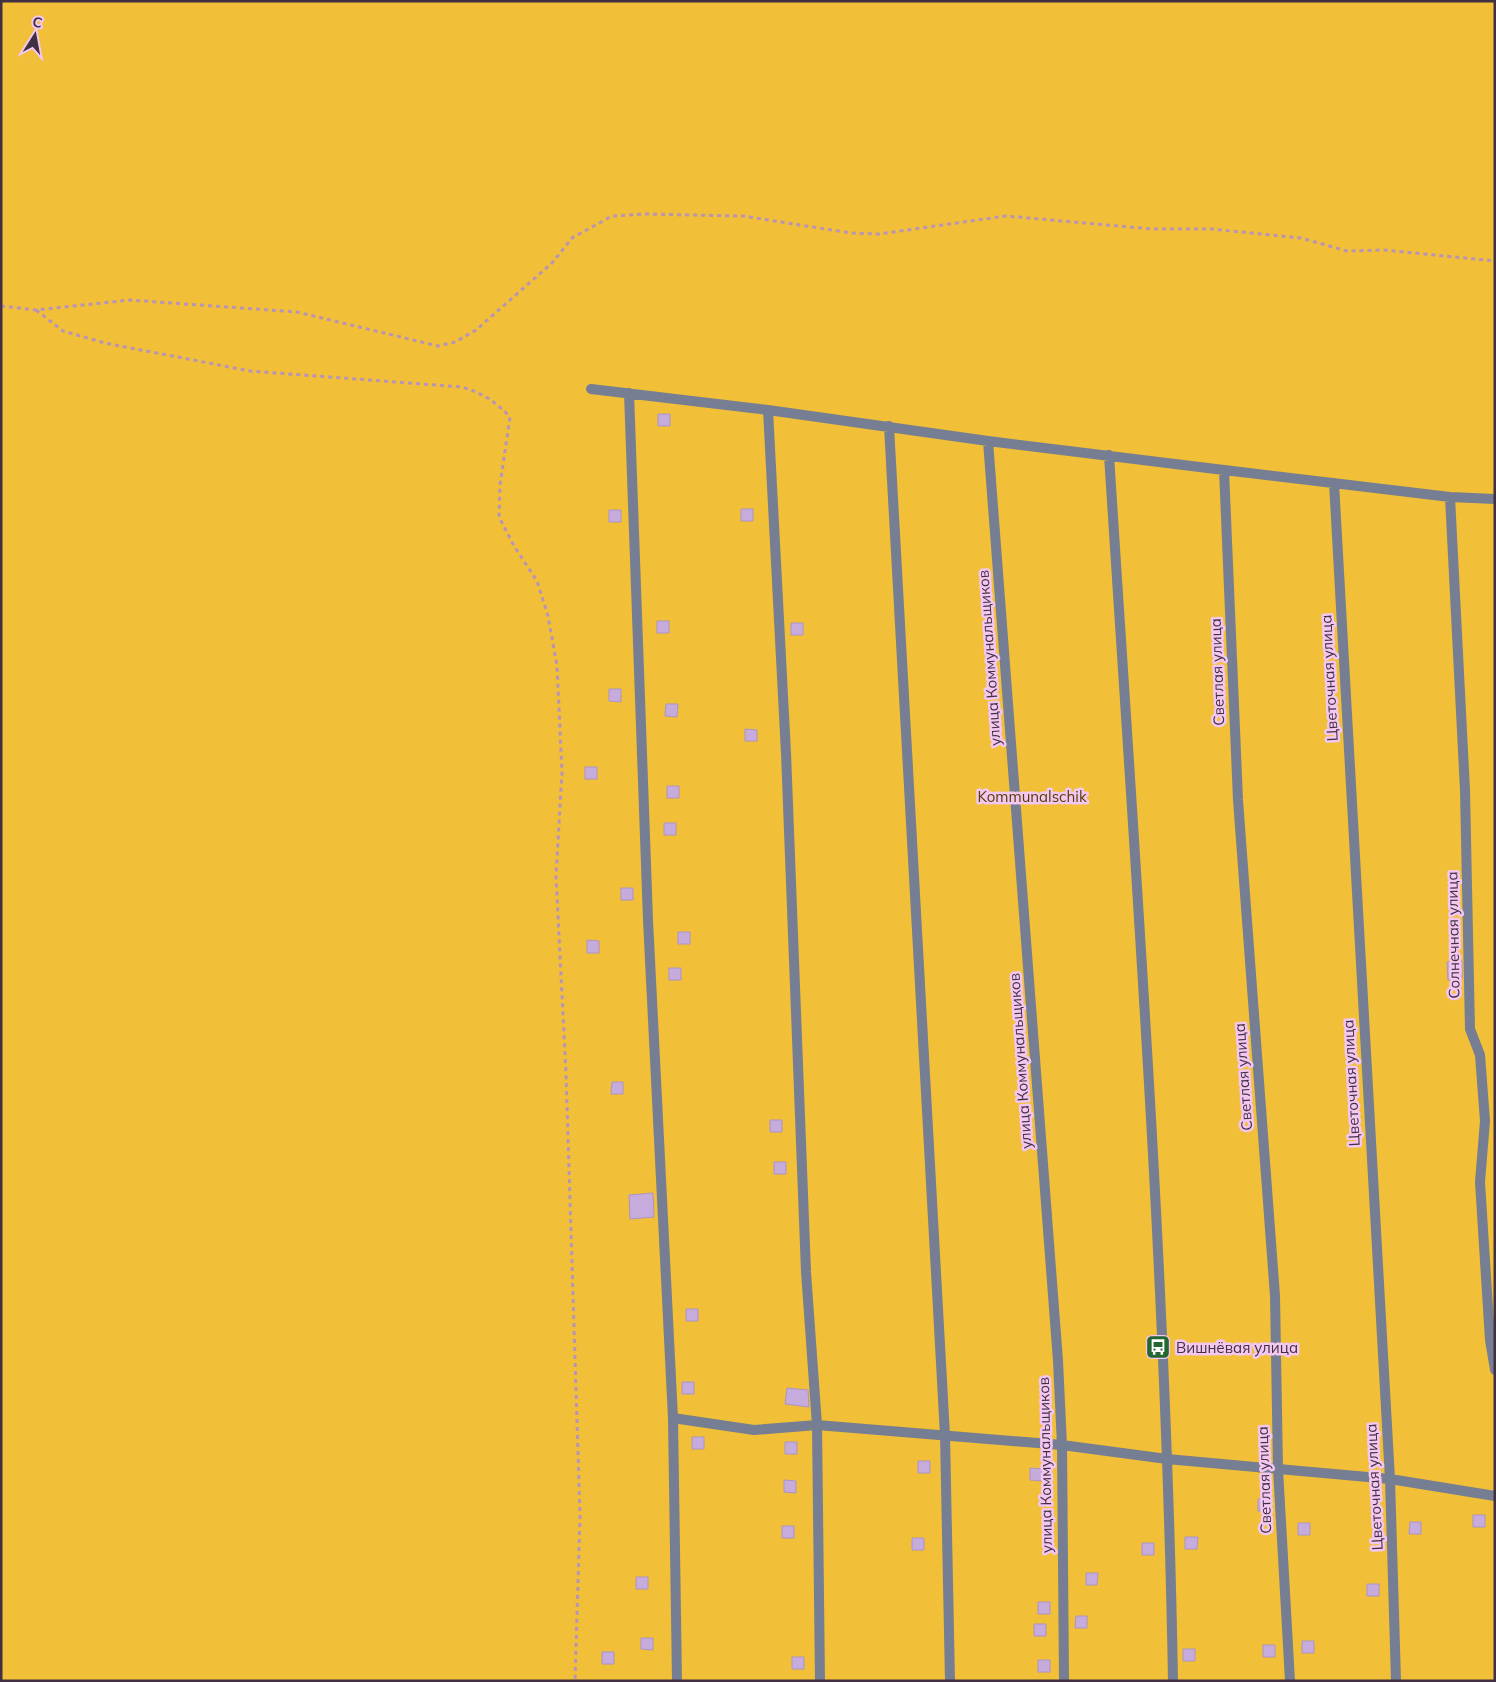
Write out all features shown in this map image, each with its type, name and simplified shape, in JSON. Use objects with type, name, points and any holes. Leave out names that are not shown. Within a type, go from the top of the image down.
[{"type":"street","points":[[591,389],[768,410],[988,441],[1224,470],[1450,497],[1495,499]]},
{"type":"street","points":[[629,393],[648,920],[672,1418],[677,1681]]},
{"type":"street","points":[[768,410],[786,753],[806,1272],[817,1425],[820,1681]]},
{"type":"street","points":[[888,426],[944,1435],[950,1681]]},
{"type":"street","name":"улица Коммунальщиков","points":[[988,441],[1058,1361],[1062,1445],[1064,1681]]},
{"type":"street","points":[[1109,455],[1148,1082],[1167,1459],[1173,1681]]},
{"type":"street","name":"Светлая улица","points":[[1224,470],[1238,800],[1275,1296],[1278,1469],[1290,1681]]},
{"type":"street","name":"Цветочная улица","points":[[1334,483],[1390,1480],[1396,1681]]},
{"type":"street","name":"Солнечная улица","points":[[1450,497],[1465,790],[1470,1029],[1480,1055],[1485,1121],[1480,1182],[1490,1340],[1495,1370]]},
{"type":"street","points":[[672,1418],[754,1430],[817,1425],[1062,1445],[1167,1459],[1390,1480],[1495,1496]]},
{"type":"path","points":[[1,306],[36,310],[130,300],[297,312],[438,346],[455,342],[476,330],[552,263],[572,238],[612,216],[645,214],[743,216],[851,233],[879,234],[1006,216],[1152,229],[1211,229],[1301,238],[1347,252],[1384,250],[1495,261]]},
{"type":"path","points":[[36,310],[63,330],[105,343],[250,371],[462,387],[481,393],[498,404],[510,417],[500,485],[499,517],[514,546],[537,581],[548,616],[558,685],[562,772],[556,876],[566,1074],[580,1516],[575,1681]]},
{"type":"green space","name":"Kommunalschik","points":[[1,1],[1495,1],[1495,1681],[1,1681]]},
{"type":"building","points":[[658,414],[670,414],[670,426],[658,426]]},
{"type":"building","points":[[741,509],[753,509],[753,521],[741,521]]},
{"type":"building","points":[[609,510],[621,510],[621,522],[609,522]]},
{"type":"building","points":[[657,621],[669,621],[669,633],[657,633]]},
{"type":"building","points":[[791,623],[803,623],[803,635],[791,635]]},
{"type":"building","points":[[609,689],[621,689],[621,702],[609,701]]},
{"type":"building","points":[[666,704],[678,704],[677,717],[665,716]]},
{"type":"building","points":[[745,729],[757,730],[757,741],[745,741]]},
{"type":"building","points":[[585,767],[597,767],[597,779],[585,779]]},
{"type":"building","points":[[667,786],[679,786],[679,798],[667,798]]},
{"type":"building","points":[[664,823],[676,823],[676,835],[664,835]]},
{"type":"building","points":[[621,888],[633,888],[633,900],[621,900]]},
{"type":"building","points":[[678,932],[690,932],[690,944],[678,944]]},
{"type":"building","points":[[587,940],[599,941],[599,953],[587,953]]},
{"type":"building","points":[[1462,961],[1462,979],[1448,980],[1447,962]]},
{"type":"building","points":[[669,968],[681,968],[681,980],[669,980]]},
{"type":"building","points":[[612,1082],[623,1082],[623,1094],[611,1094]]},
{"type":"building","points":[[770,1120],[782,1120],[782,1132],[770,1132]]},
{"type":"building","points":[[774,1162],[786,1162],[786,1174],[774,1174]]},
{"type":"building","points":[[653,1193],[654,1217],[630,1219],[629,1195]]},
{"type":"building","points":[[686,1309],[698,1309],[698,1321],[686,1321]]},
{"type":"building","points":[[682,1382],[694,1382],[694,1394],[682,1394]]},
{"type":"building","points":[[787,1388],[808,1390],[809,1407],[785,1404]]},
{"type":"building","points":[[692,1437],[704,1437],[704,1449],[692,1449]]},
{"type":"building","points":[[785,1442],[797,1442],[797,1454],[785,1454]]},
{"type":"building","points":[[918,1461],[930,1461],[930,1473],[918,1473]]},
{"type":"building","points":[[1030,1468],[1043,1469],[1042,1481],[1030,1480]]},
{"type":"building","points":[[784,1480],[796,1481],[796,1493],[784,1492]]},
{"type":"building","points":[[1258,1499],[1270,1499],[1270,1511],[1258,1511]]},
{"type":"building","points":[[1473,1515],[1485,1515],[1485,1527],[1473,1527]]},
{"type":"building","points":[[1410,1522],[1421,1522],[1421,1534],[1409,1534]]},
{"type":"building","points":[[1298,1523],[1310,1523],[1310,1535],[1298,1535]]},
{"type":"building","points":[[782,1526],[794,1526],[794,1538],[782,1538]]},
{"type":"building","points":[[1185,1537],[1198,1537],[1197,1549],[1185,1549]]},
{"type":"building","points":[[912,1538],[924,1538],[924,1550],[912,1550]]},
{"type":"building","points":[[1142,1543],[1154,1543],[1154,1555],[1142,1555]]},
{"type":"building","points":[[1086,1573],[1098,1573],[1097,1585],[1086,1585]]},
{"type":"building","points":[[636,1577],[648,1577],[648,1589],[636,1589]]},
{"type":"building","points":[[1367,1584],[1379,1584],[1379,1596],[1367,1596]]},
{"type":"building","points":[[1038,1602],[1050,1602],[1050,1614],[1038,1614]]},
{"type":"building","points":[[1076,1616],[1087,1616],[1087,1628],[1075,1628]]},
{"type":"building","points":[[1034,1624],[1046,1624],[1046,1636],[1034,1636]]},
{"type":"building","points":[[641,1638],[653,1638],[653,1650],[641,1649]]},
{"type":"building","points":[[1302,1641],[1314,1641],[1314,1653],[1302,1653]]},
{"type":"building","points":[[1263,1645],[1275,1645],[1275,1657],[1263,1657]]},
{"type":"building","points":[[1183,1649],[1195,1649],[1195,1661],[1183,1661]]},
{"type":"building","points":[[602,1652],[614,1652],[614,1664],[602,1664]]},
{"type":"building","points":[[792,1657],[804,1657],[804,1669],[792,1669]]},
{"type":"building","points":[[1038,1660],[1050,1660],[1050,1672],[1038,1672]]},
{"type":"place","name":"Вишнёвая улица","points":[[1158,1347]]}]
